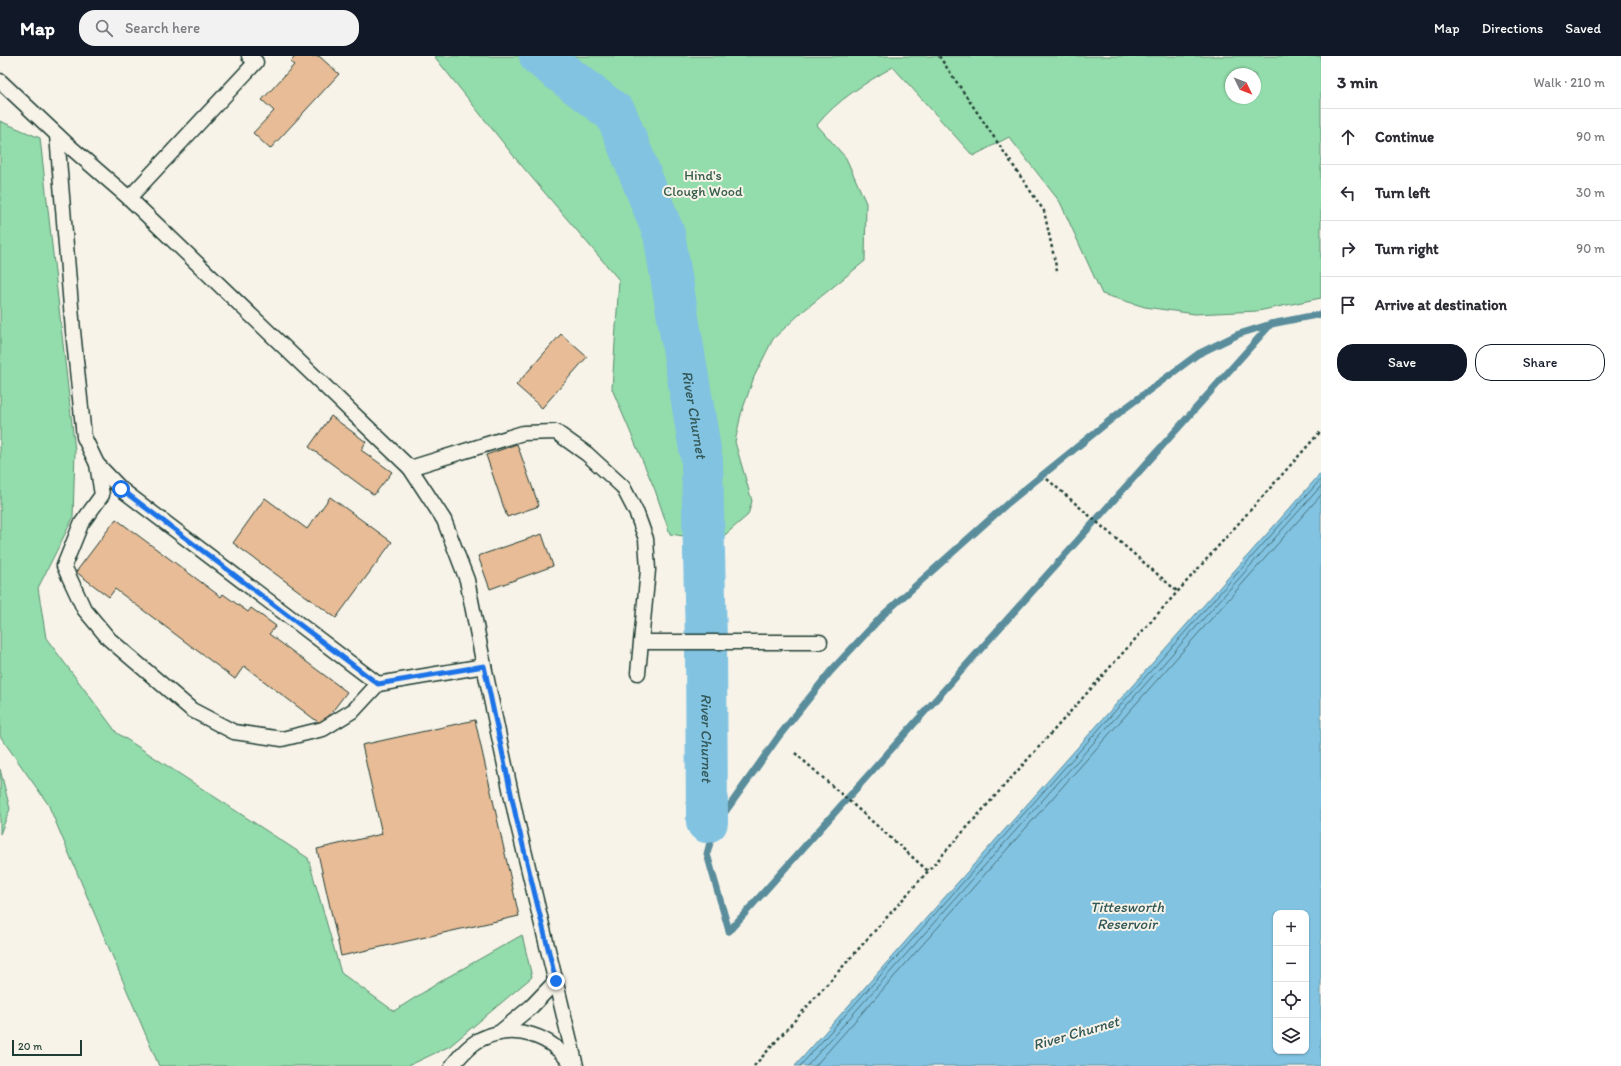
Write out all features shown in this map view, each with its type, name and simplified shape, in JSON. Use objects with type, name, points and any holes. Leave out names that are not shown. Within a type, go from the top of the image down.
[{"type":"lane","points":[[129,198],[256,62],[249,56]]},
{"type":"lane","points":[[0,81],[57,135],[129,198],[410,468],[444,520],[467,580],[516,817],[576,1066]]},
{"type":"lane","points":[[57,135],[73,332],[84,437],[98,464],[121,489],[378,684]]},
{"type":"lane","points":[[410,468],[523,433],[556,432],[587,454],[623,487],[637,514],[646,539],[648,570],[638,673]]},
{"type":"lane","points":[[98,464],[102,495],[81,524],[64,566],[84,609],[109,639],[192,710],[234,732],[282,739],[322,728],[354,710],[378,684],[484,666]]},
{"type":"lane","points":[[642,642],[820,642]]},
{"type":"lane","points":[[452,1066],[464,1051],[480,1040],[498,1033],[532,1006],[556,981]]},
{"type":"lane","points":[[498,1033],[523,1032],[546,1040],[565,1055],[572,1066]]},
{"type":"path","points":[[939,56],[1044,211],[1058,271]]},
{"type":"path","points":[[754,1066],[1321,431]]},
{"type":"path","points":[[1047,479],[1178,592]]},
{"type":"path","points":[[795,753],[928,871]]},
{"type":"green space","name":"Hind's Clough Wood","points":[[434,56],[1321,56],[1321,298],[1258,311],[1195,314],[1145,307],[1102,294],[1060,202],[1009,137],[973,156],[893,67],[842,100],[817,125],[846,158],[866,203],[865,261],[802,312],[773,339],[754,377],[741,414],[735,442],[752,501],[748,515],[718,541],[670,534],[655,490],[612,389],[619,280],[516,159]]},
{"type":"green space","points":[[0,121],[40,138],[75,451],[73,518],[38,588],[46,638],[117,733],[308,858],[341,973],[394,1011],[446,978],[522,935],[532,977],[450,1046],[408,1066],[159,1066],[48,804],[0,736]]},
{"type":"green space","points":[[0,769],[10,809],[0,834]]},
{"type":"water","name":"Tittesworth Reservoir","points":[[1321,473],[1321,1066],[795,1066]]},
{"type":"building","points":[[296,56],[319,56],[339,74],[270,149],[253,133],[274,111],[262,100],[294,65],[290,62]]},
{"type":"building","points":[[561,334],[587,357],[542,408],[516,385]]},
{"type":"building","points":[[331,416],[366,442],[361,450],[392,472],[374,495],[309,447]]},
{"type":"building","points":[[517,444],[539,506],[507,517],[486,455]]},
{"type":"building","points":[[330,497],[392,542],[336,618],[233,543],[265,498],[307,529]]},
{"type":"building","points":[[116,519],[221,597],[223,594],[248,612],[251,608],[276,626],[269,634],[347,692],[322,725],[244,666],[235,679],[115,589],[109,597],[76,572]]},
{"type":"building","points":[[542,534],[553,566],[490,589],[478,556]]},
{"type":"building","points":[[475,720],[519,916],[341,956],[317,849],[382,834],[362,745]]},
{"type":"waterway","name":"River Churnet","points":[[540,56],[616,114],[664,234],[702,461],[706,643],[707,822]]},
{"type":"waterway","points":[[723,815],[779,736],[830,672],[884,614],[1008,503],[1124,409],[1198,354],[1239,334],[1271,324],[1321,314]]},
{"type":"waterway","points":[[729,931],[1271,324]]},
{"type":"waterway","points":[[712,835],[707,854],[729,931]]},
{"type":"route","points":[[121,489],[378,684],[484,666],[516,817],[556,981]]}]
